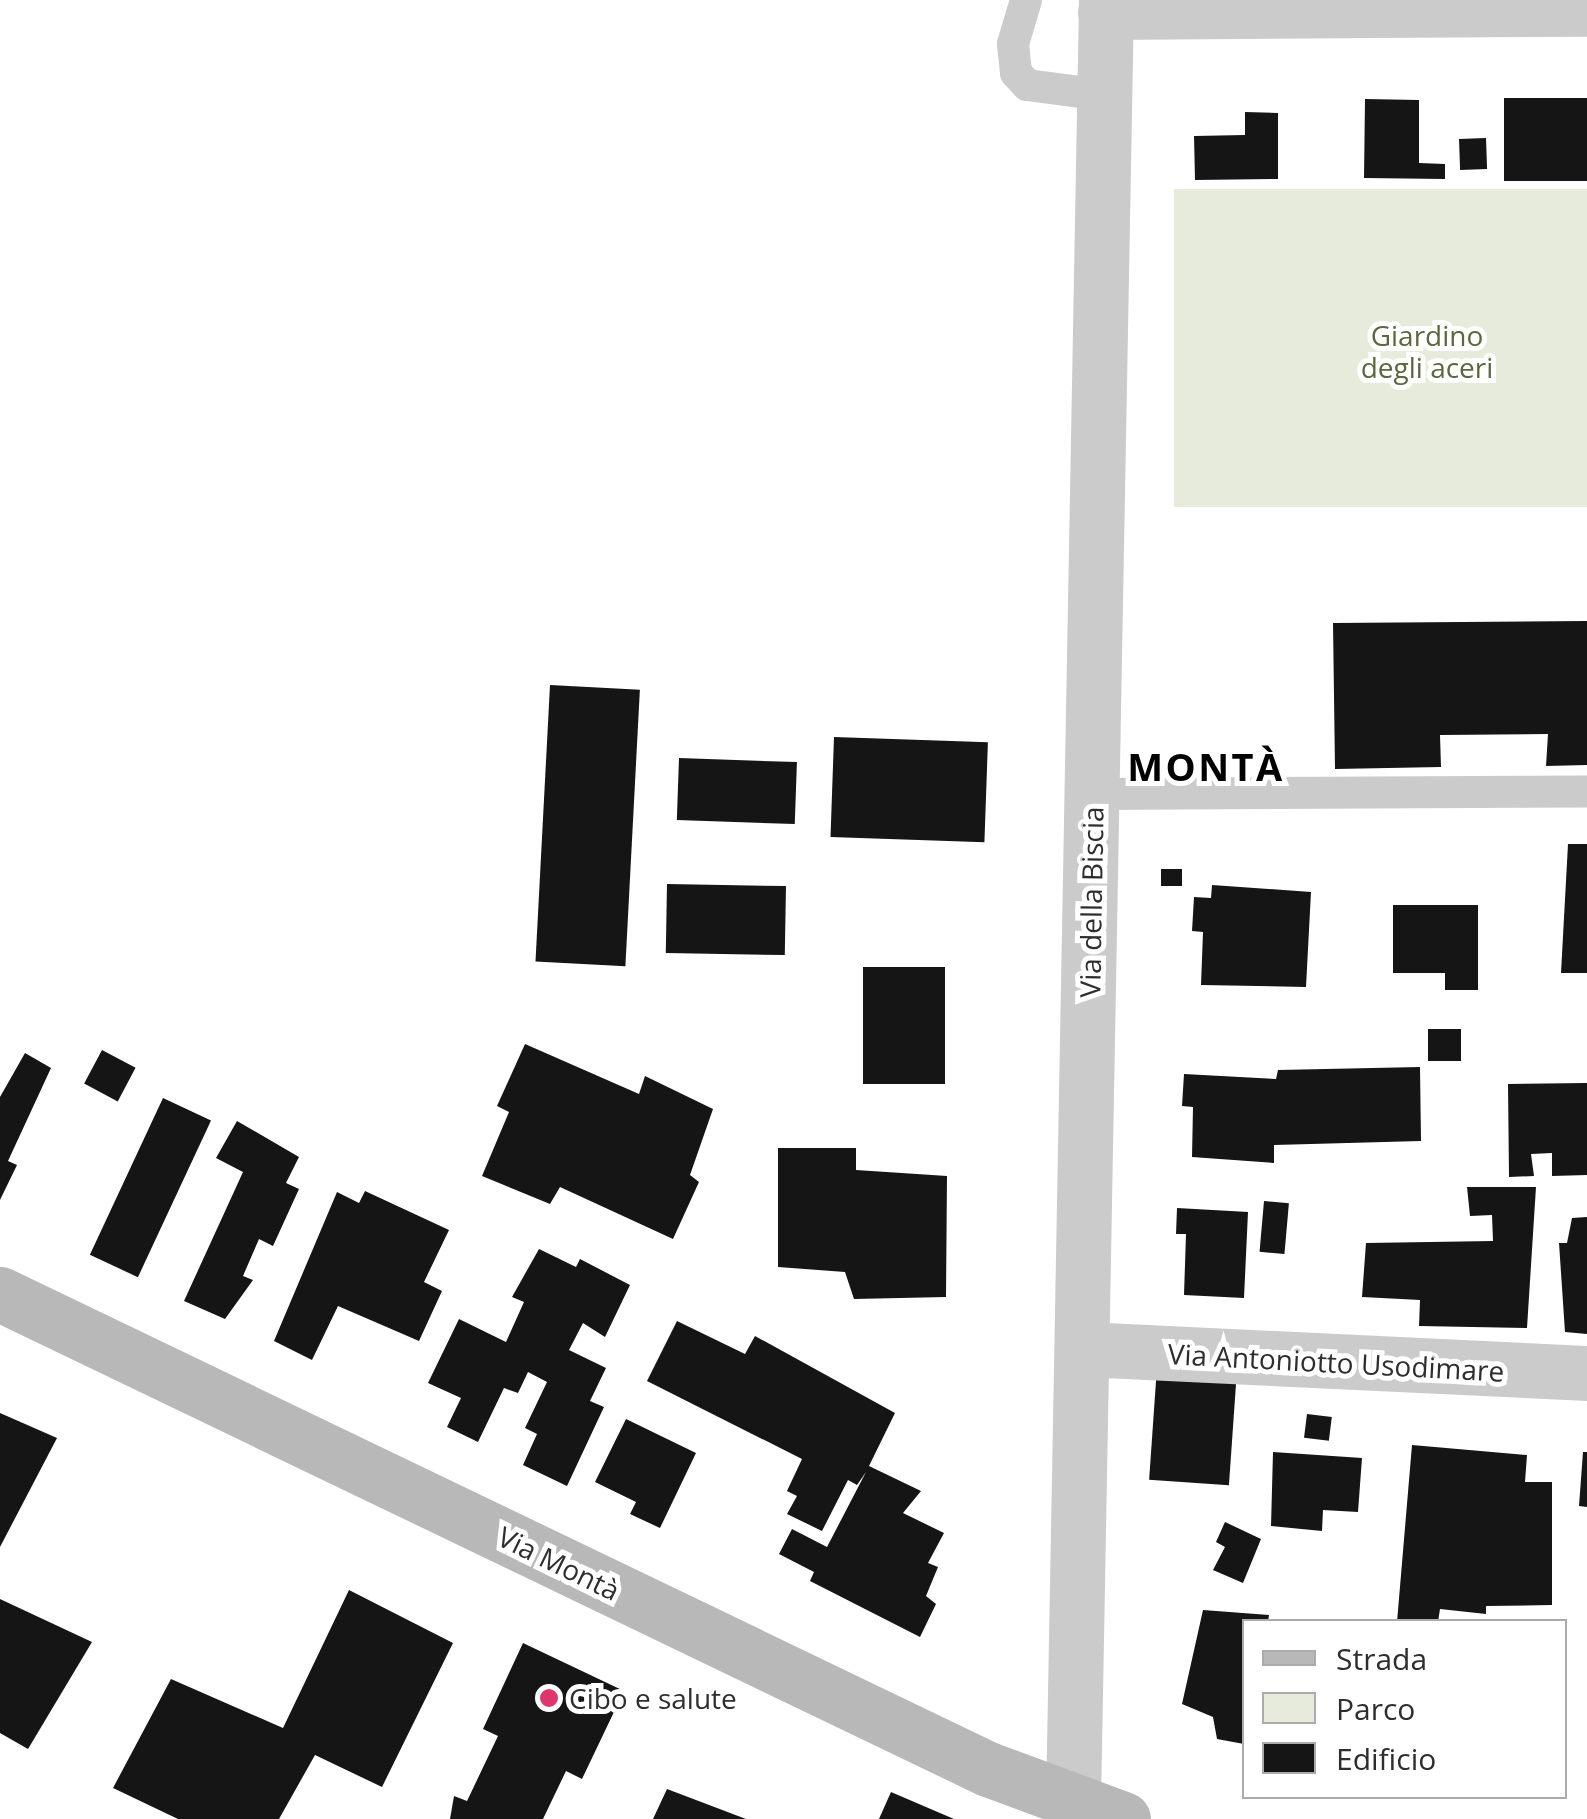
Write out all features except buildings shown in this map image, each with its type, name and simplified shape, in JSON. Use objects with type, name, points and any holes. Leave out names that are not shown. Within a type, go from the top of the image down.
[{"type":"main road","name":"Via Montà","points":[[0,1294],[1090,1814]]},
{"type":"street","name":"Via della Biscia","points":[[1090,1814],[1084,1349],[1106,6]]},
{"type":"street","points":[[1106,6],[1587,9]]},
{"type":"street","name":"Via Antoniotto Usodimare","points":[[1084,1349],[1587,1373]]},
{"type":"lane","points":[[1026,0],[1013,44],[1016,72],[1027,84],[1104,95]]},
{"type":"lane","points":[[1093,794],[1587,790]]},
{"type":"green space","name":"Giardino degli aceri","points":[[1174,189],[1587,189],[1587,507],[1174,507]]},
{"type":"place","name":"Cibo e salute","points":[[549,1698]]},
{"type":"district","name":"MONTÀ","points":[[1206,767]]}]
